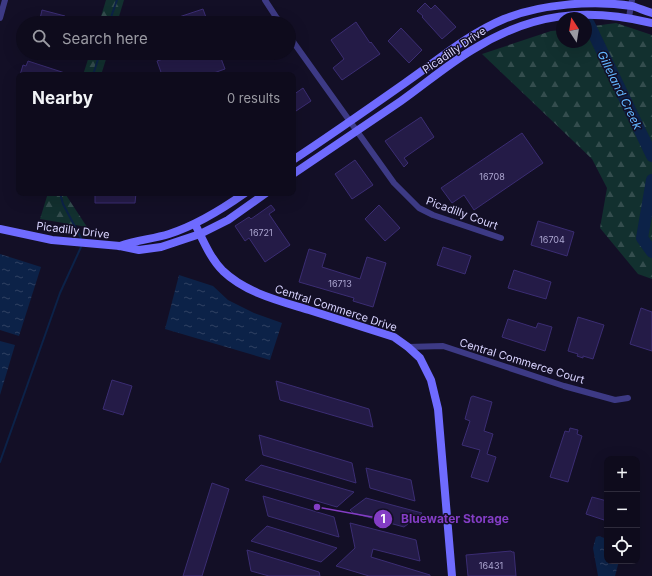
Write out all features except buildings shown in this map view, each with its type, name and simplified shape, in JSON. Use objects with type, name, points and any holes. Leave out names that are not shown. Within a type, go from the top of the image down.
[{"type":"street","points":[[0,18],[5,0]]},
{"type":"street","points":[[265,0],[275,16]]},
{"type":"street","name":"Picadilly Drive","points":[[296,158],[470,38],[504,19],[525,12],[566,3],[632,3],[652,13]]},
{"type":"street","points":[[629,17],[632,3]]},
{"type":"street","name":"Picadilly Drive","points":[[296,172],[472,50],[496,36],[516,27],[545,19],[572,14],[600,14],[629,17],[652,22]]},
{"type":"street","name":"Picadilly Court","points":[[296,46],[394,183],[419,208],[433,215],[501,238]]},
{"type":"street","name":"Picadilly Drive","points":[[120,246],[135,241],[169,234],[195,224],[222,210],[241,196]]},
{"type":"street","name":"Picadilly Drive","points":[[0,229],[52,240],[120,246],[139,250],[162,248],[200,234],[228,220],[262,196]]},
{"type":"street","name":"Central Commerce Drive","points":[[195,224],[212,256],[223,271],[247,288],[268,297],[394,337],[420,358],[431,380],[438,409],[452,576]]},
{"type":"street","name":"Central Commerce Court","points":[[408,347],[443,346],[564,386],[615,400],[628,398]]},
{"type":"green space","points":[[106,0],[124,0],[119,16],[101,16]]},
{"type":"green space","points":[[616,23],[652,35],[652,279],[638,274],[600,228],[607,188],[592,159],[482,54],[556,31],[556,48],[592,48],[592,26]]},
{"type":"green space","points":[[88,60],[106,60],[102,72],[84,72]]},
{"type":"green space","points":[[47,196],[67,196],[87,227],[40,219]]},
{"type":"water","points":[[0,254],[41,267],[19,336],[0,330]]},
{"type":"water","points":[[179,275],[213,286],[228,300],[254,313],[282,323],[270,360],[165,329]]},
{"type":"water","points":[[0,341],[15,345],[0,395]]},
{"type":"water","points":[[599,536],[604,538],[604,564],[618,564],[615,576],[598,576],[593,548],[596,537]]},
{"type":"waterway","points":[[111,16],[117,0]]},
{"type":"waterway","name":"Gilleland Creek","points":[[592,30],[652,156]]},
{"type":"waterway","points":[[94,72],[98,60]]},
{"type":"waterway","name":"Gilleland Creek","points":[[652,180],[642,238],[652,252]]},
{"type":"waterway","points":[[61,196],[63,204],[81,238]]},
{"type":"waterway","points":[[0,462],[60,293],[81,247]]},
{"type":"place","name":"Bluewater Storage","points":[[317,507]]}]
